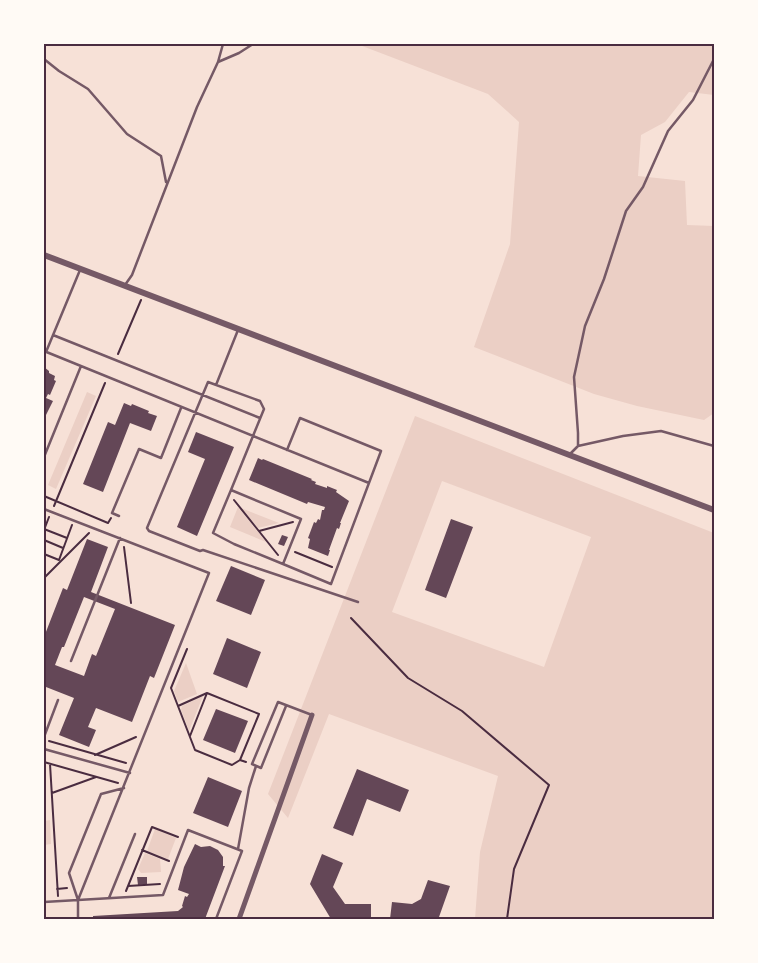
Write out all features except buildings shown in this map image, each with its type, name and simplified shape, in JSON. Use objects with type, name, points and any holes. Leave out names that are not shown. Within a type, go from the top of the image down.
[{"type":"street","points":[[44,255],[714,510]]},
{"type":"street","points":[[239,919],[312,715]]},
{"type":"lane","points":[[124,286],[132,275],[197,107],[218,62],[222,44]]},
{"type":"lane","points":[[218,62],[254,44]]},
{"type":"lane","points":[[44,59],[88,89],[127,134],[161,156],[167,184]]},
{"type":"lane","points":[[578,446],[574,377],[585,326],[604,279],[626,211],[643,187],[668,132],[693,100],[714,59]]},
{"type":"lane","points":[[81,269],[45,352],[369,483]]},
{"type":"lane","points":[[216,385],[239,328]]},
{"type":"lane","points":[[53,335],[260,418]]},
{"type":"lane","points":[[44,457],[81,366]]},
{"type":"lane","points":[[287,450],[300,418],[380,451],[332,584],[213,534],[264,409],[260,401],[208,382],[147,528],[149,531],[200,551],[203,550],[358,602]]},
{"type":"lane","points":[[119,516],[112,513],[139,449],[161,458],[181,408]]},
{"type":"lane","points":[[569,455],[578,446],[622,436],[661,431],[714,446]]},
{"type":"lane","points":[[231,490],[301,520],[284,563]]},
{"type":"lane","points":[[44,509],[208,573],[125,786],[78,900]]},
{"type":"lane","points":[[71,661],[121,539]]},
{"type":"lane","points":[[44,738],[58,700]]},
{"type":"lane","points":[[286,706],[261,768],[252,764],[278,702],[312,715]]},
{"type":"lane","points":[[44,749],[130,773]]},
{"type":"lane","points":[[238,849],[256,766]]},
{"type":"lane","points":[[78,919],[78,900],[69,873],[101,794],[125,786]]},
{"type":"lane","points":[[44,902],[163,895],[188,830],[242,851],[216,919]]},
{"type":"lane","points":[[109,898],[134,834]]},
{"type":"path","points":[[116,359],[143,294]]},
{"type":"path","points":[[67,538],[44,529],[108,378]]},
{"type":"path","points":[[229,495],[284,563]]},
{"type":"path","points":[[44,496],[108,522],[112,513]]},
{"type":"path","points":[[44,554],[59,560],[73,520]]},
{"type":"path","points":[[258,531],[301,520]]},
{"type":"path","points":[[44,578],[94,528]]},
{"type":"path","points":[[121,539],[131,603]]},
{"type":"path","points":[[44,540],[63,548]]},
{"type":"path","points":[[289,549],[337,569]]},
{"type":"path","points":[[352,618],[408,678],[462,711],[548,785],[514,869],[507,919]]},
{"type":"path","points":[[178,706],[207,693],[259,714],[240,760],[232,765],[195,750],[171,688],[187,649]]},
{"type":"path","points":[[190,736],[207,693]]},
{"type":"path","points":[[94,754],[146,733]]},
{"type":"path","points":[[44,738],[133,765]]},
{"type":"path","points":[[240,760],[252,764]]},
{"type":"path","points":[[44,762],[125,786]]},
{"type":"path","points":[[50,764],[58,901]]},
{"type":"path","points":[[52,793],[96,778]]},
{"type":"path","points":[[123,897],[152,826],[178,837]]},
{"type":"path","points":[[142,850],[169,861]]},
{"type":"path","points":[[160,884],[163,876]]},
{"type":"path","points":[[128,886],[168,884]]},
{"type":"path","points":[[57,889],[74,887]]},
{"type":"shaded area","points":[[357,44],[714,44],[714,95],[689,92],[665,122],[641,135],[638,176],[685,181],[687,225],[714,226],[714,413],[704,420],[637,406],[594,394],[474,347],[510,244],[519,122],[488,94]]},
{"type":"shaded area","points":[[87,392],[96,396],[56,489],[48,485]]},
{"type":"shaded area","points":[[415,416],[714,533],[714,919],[475,919],[480,852],[498,776],[329,714],[288,818],[268,794]],"holes":[[[442,481],[591,537],[544,667],[392,612]]]},
{"type":"shaded area","points":[[238,507],[266,542],[230,527]]},
{"type":"shaded area","points":[[241,508],[279,523],[258,528]]},
{"type":"shaded area","points":[[186,663],[197,694],[178,702],[174,691]]},
{"type":"shaded area","points":[[203,696],[189,731],[181,710],[182,706]]},
{"type":"shaded area","points":[[50,820],[51,844],[44,845],[44,821]]},
{"type":"shaded area","points":[[155,829],[176,838],[168,859],[147,851]]},
{"type":"shaded area","points":[[145,853],[160,859],[161,872],[141,873],[138,869]]}]
